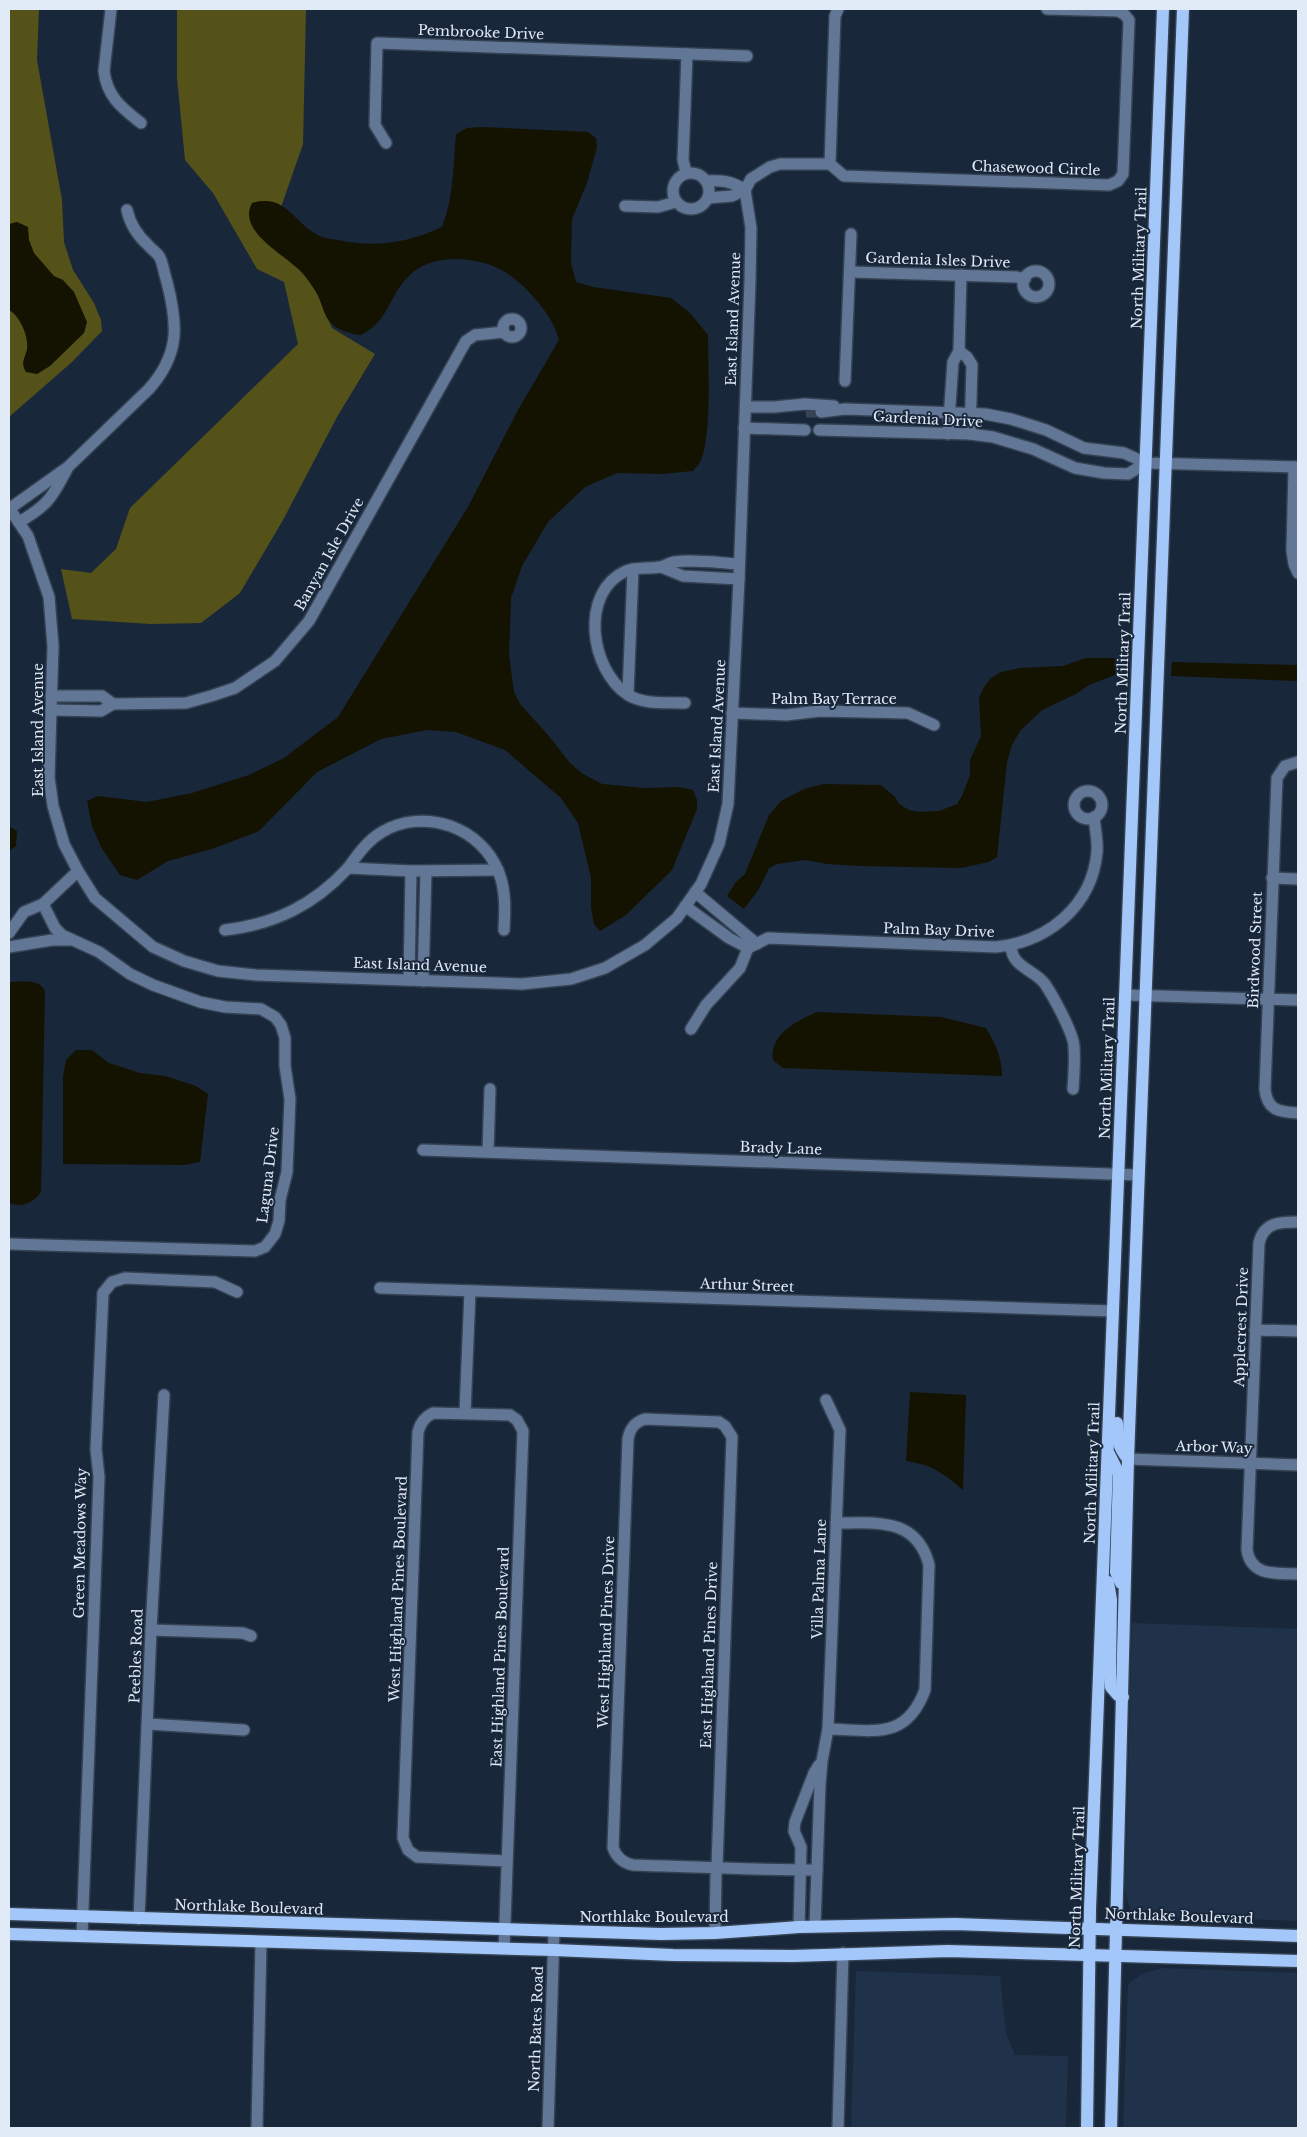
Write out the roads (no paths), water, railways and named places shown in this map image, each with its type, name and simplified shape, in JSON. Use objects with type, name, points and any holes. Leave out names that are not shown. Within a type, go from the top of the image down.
[{"type":"main road","name":"North Military Trail","points":[[1087,2128],[1089,1954],[1163,9]]},
{"type":"main road","points":[[1111,2128],[1128,1460],[1184,9]]},
{"type":"main road","points":[[1112,1348],[1119,1362],[1117,1440],[1120,1449],[1128,1460]]},
{"type":"main road","points":[[1108,1452],[1119,1474],[1116,1572],[1124,1590]]},
{"type":"main road","points":[[1103,1566],[1111,1600],[1110,1674],[1112,1687],[1118,1695],[1123,1697]]},
{"type":"main road","name":"Northlake Boulevard","points":[[9,1914],[554,1931],[715,1933],[799,1926],[955,1924],[1298,1936]]},
{"type":"main road","points":[[9,1934],[554,1950],[673,1956],[793,1956],[948,1951],[1298,1961]]},
{"type":"main road","points":[[1088,2077],[1096,2118],[1095,2128]]},
{"type":"street","points":[[111,9],[104,72],[105,81],[109,93],[116,103],[140,124]]},
{"type":"street","points":[[708,198],[732,196],[745,190],[751,179],[770,167],[780,164],[830,164],[835,16],[838,9]]},
{"type":"street","name":"Chasewood Circle","points":[[830,164],[844,176],[1109,186],[1118,181],[1123,174],[1128,20],[1124,14],[1118,11],[1047,9]]},
{"type":"street","name":"Pembrooke Drive","points":[[386,143],[375,126],[376,43],[747,56]]},
{"type":"street","points":[[686,172],[683,160],[687,54]]},
{"type":"street","points":[[686,172],[699,173],[706,181],[709,191],[708,198],[699,209],[687,210],[676,202],[674,188],[676,181],[686,172]]},
{"type":"street","points":[[706,181],[724,180],[738,185],[745,190]]},
{"type":"street","name":"East Island Avenue","points":[[9,508],[28,536],[49,597],[53,646],[50,710],[50,777],[53,806],[64,844],[95,898],[153,947],[184,961],[218,971],[256,975],[522,984],[571,979],[605,968],[645,945],[677,918],[701,884],[719,844],[728,804],[746,407],[751,228],[745,190]]},
{"type":"street","points":[[625,206],[658,207],[676,202]]},
{"type":"street","points":[[9,508],[68,467],[154,384],[166,366],[173,346],[175,314],[160,256],[139,237],[132,226],[127,210]]},
{"type":"street","name":"Gardenia Isles Drive","points":[[845,381],[851,234]]},
{"type":"street","name":"Gardenia Isles Drive","points":[[850,272],[1025,279]]},
{"type":"street","points":[[948,434],[951,413],[953,362],[959,351],[961,275]]},
{"type":"street","name":"Banyan Isle Drive","points":[[50,710],[101,711],[113,704],[156,705],[186,703],[234,688],[275,661],[309,621],[466,341],[475,335],[504,332]]},
{"type":"street","points":[[959,351],[967,357],[972,365],[970,434]]},
{"type":"street","name":"Gardenia Drive","points":[[746,407],[805,404],[829,405],[845,409]]},
{"type":"street","name":"Gardenia Drive","points":[[774,407],[806,412]]},
{"type":"street","points":[[844,430],[845,409]]},
{"type":"street","name":"Gardenia Drive","points":[[821,412],[845,409],[970,414],[1011,419],[1046,430],[1084,448],[1124,453],[1146,463],[1296,467]]},
{"type":"street","points":[[744,428],[805,430]]},
{"type":"street","points":[[744,450],[751,440],[767,428]]},
{"type":"street","name":"Gardenia Drive","points":[[819,430],[970,434],[993,437],[1033,449],[1075,468],[1104,473],[1128,474],[1146,463]]},
{"type":"street","points":[[19,522],[36,512],[54,496],[68,467]]},
{"type":"street","points":[[1296,467],[1292,551],[1298,574]]},
{"type":"street","points":[[685,703],[650,702],[628,694],[612,680],[598,655],[595,630],[598,606],[606,589],[614,579],[633,569],[661,567],[673,562],[739,564]]},
{"type":"street","points":[[661,567],[683,576],[739,579]]},
{"type":"street","points":[[628,694],[633,569]]},
{"type":"street","name":"Banyan Isle Drive","points":[[51,696],[102,696],[113,704]]},
{"type":"street","name":"Palm Bay Terrace","points":[[732,713],[786,715],[820,711],[908,713],[934,725]]},
{"type":"street","name":"Birdwood Street","points":[[1298,762],[1285,766],[1277,778],[1265,1096],[1275,1109],[1281,1112],[1298,1113]]},
{"type":"street","name":"Palm Bay Drive","points":[[752,946],[768,938],[987,947],[1011,946],[1032,940],[1057,925],[1077,904],[1091,878],[1097,850],[1094,817]]},
{"type":"street","points":[[226,930],[246,927],[286,915],[317,896],[348,868],[363,848],[382,832],[400,825],[419,821],[444,824],[468,834],[487,851],[498,870],[505,898],[504,930]]},
{"type":"street","points":[[348,868],[412,871],[498,870]]},
{"type":"street","points":[[9,933],[24,912],[42,904],[78,871]]},
{"type":"street","points":[[409,980],[412,871]]},
{"type":"street","points":[[423,980],[426,871]]},
{"type":"street","points":[[1272,878],[1298,879]]},
{"type":"street","points":[[695,892],[752,946]]},
{"type":"street","name":"Laguna Drive","points":[[9,1244],[249,1252],[264,1247],[272,1240],[278,1228],[280,1200],[288,1157],[290,1099],[285,1066],[285,1038],[282,1025],[276,1017],[261,1009],[225,1006],[176,995],[130,974],[88,946],[71,940],[55,928],[42,904]]},
{"type":"street","points":[[685,906],[729,938],[752,946]]},
{"type":"street","points":[[9,947],[52,940],[71,940]]},
{"type":"street","points":[[691,1029],[706,1005],[740,968],[752,946]]},
{"type":"street","points":[[1011,946],[1014,958],[1020,966],[1045,984],[1072,1034],[1075,1048],[1073,1089]]},
{"type":"street","points":[[1125,995],[1298,1000]]},
{"type":"street","points":[[488,1152],[490,1089]]},
{"type":"street","name":"Brady Lane","points":[[423,1150],[1139,1175]]},
{"type":"street","name":"Applecrest Drive","points":[[1298,1222],[1276,1223],[1264,1230],[1260,1236],[1248,1557],[1251,1563],[1263,1572],[1298,1574]]},
{"type":"street","name":"Green Meadows Way","points":[[82,1936],[99,1477],[96,1444],[103,1293],[112,1282],[125,1278],[215,1282],[236,1292]]},
{"type":"street","name":"Arthur Street","points":[[380,1288],[1113,1311]]},
{"type":"street","points":[[465,1413],[470,1291]]},
{"type":"street","points":[[1255,1330],[1298,1331]]},
{"type":"street","name":"Peebles Road","points":[[139,1919],[164,1395]]},
{"type":"street","name":"Villa Palma Lane","points":[[815,1926],[822,1761],[828,1729],[840,1430],[826,1400]]},
{"type":"street","name":"West Highland Pines Boulevard","points":[[465,1413],[434,1413],[428,1416],[420,1425],[418,1432],[405,1844],[408,1850],[417,1857],[507,1861]]},
{"type":"street","name":"East Highland Pines Boulevard","points":[[465,1413],[510,1415],[517,1420],[523,1431],[504,1949]]},
{"type":"street","name":"West Highland Pines Drive","points":[[681,1420],[645,1419],[639,1421],[634,1425],[628,1439],[613,1848],[620,1860],[626,1864],[717,1868]]},
{"type":"street","name":"East Highland Pines Drive","points":[[681,1420],[719,1422],[725,1426],[732,1437],[715,1933]]},
{"type":"street","name":"Arbor Way","points":[[1128,1460],[1298,1465]]},
{"type":"street","points":[[828,1729],[885,1730],[899,1725],[912,1716],[920,1704],[925,1690],[929,1565],[926,1552],[917,1538],[906,1529],[889,1524],[836,1523]]},
{"type":"street","points":[[152,1630],[243,1633],[251,1636]]},
{"type":"street","points":[[148,1724],[244,1730]]},
{"type":"street","name":"Villa Palma Lane","points":[[799,1926],[802,1847],[794,1831],[795,1822],[814,1773],[822,1761]]},
{"type":"street","points":[[717,1868],[816,1870]]},
{"type":"street","name":"North Bates Road","points":[[548,2128],[554,1931]]},
{"type":"street","points":[[257,2128],[261,1942]]},
{"type":"street","points":[[838,2128],[843,1953]]},
{"type":"tunnel","points":[[806,412],[821,412]]}]
